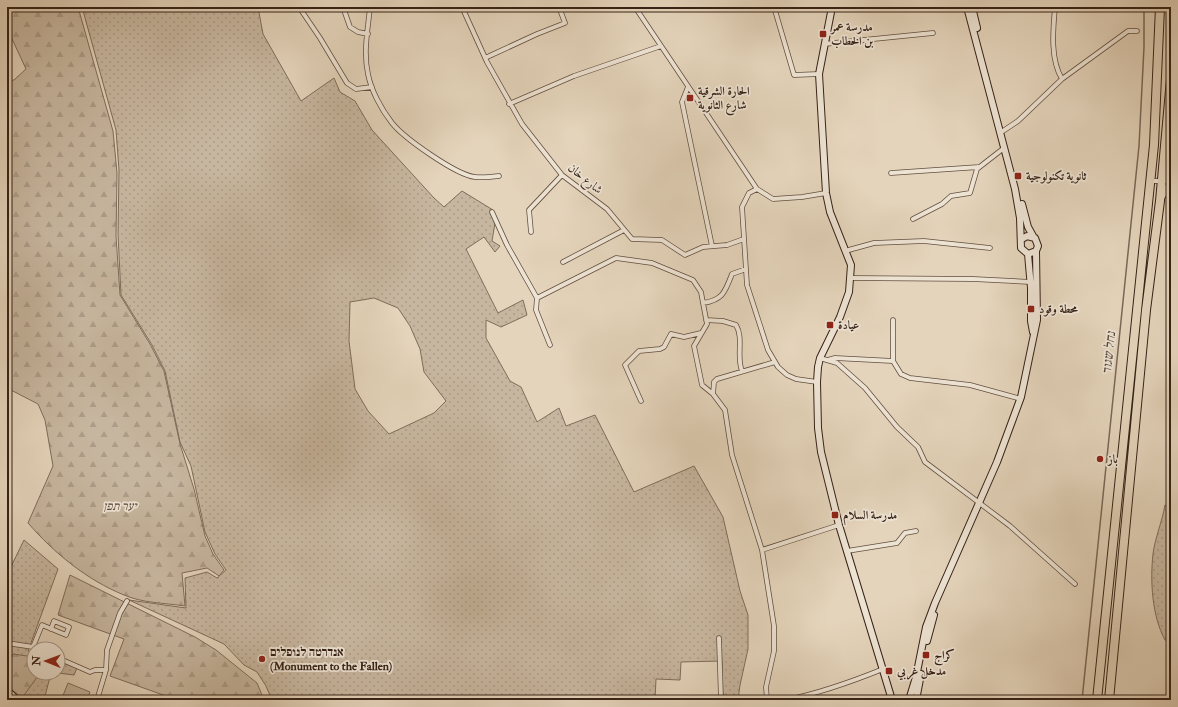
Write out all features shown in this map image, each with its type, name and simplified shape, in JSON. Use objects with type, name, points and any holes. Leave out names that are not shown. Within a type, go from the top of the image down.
[{"type":"highway","points":[[1097,700],[1150,181],[1156,105],[1160,7]]},
{"type":"highway","points":[[1109,700],[1146,310],[1164,165],[1171,79]]},
{"type":"highway","points":[[1164,165],[1167,175],[1171,180]]},
{"type":"highway","points":[[1160,201],[1164,192],[1171,185]]},
{"type":"street","points":[[299,7],[320,38],[347,83],[356,89],[372,87]]},
{"type":"street","points":[[343,7],[350,27],[358,32],[368,34]]},
{"type":"street","points":[[370,7],[366,63],[372,87],[393,124],[420,147],[457,172],[474,177],[499,176]]},
{"type":"street","name":"شارع خان","points":[[462,7],[462,12],[485,58],[509,104],[522,124],[562,175],[607,209],[632,239],[662,240],[685,255],[703,246],[727,245],[744,240]]},
{"type":"street","points":[[485,58],[565,23],[559,7]]},
{"type":"street","points":[[635,7],[757,189],[772,199],[826,193]]},
{"type":"street","points":[[774,7],[794,75],[819,74]]},
{"type":"street","points":[[832,7],[819,74],[826,193],[830,212],[851,266],[848,292],[840,317],[820,358],[817,382],[821,452],[839,525],[892,700]]},
{"type":"street","points":[[967,7],[1018,205],[1022,239],[1021,248],[1028,254],[1031,282],[1031,321],[1033,334]]},
{"type":"street","points":[[909,700],[916,677],[926,627],[1012,424],[1021,399],[1031,356],[1033,334],[1037,320],[1036,251],[1038,243],[1028,227],[972,7]]},
{"type":"street","points":[[1055,7],[1053,26],[1056,70],[1062,79]]},
{"type":"street","points":[[1003,131],[1018,121],[1062,79],[1128,32],[1137,31]]},
{"type":"street","points":[[824,44],[932,33]]},
{"type":"street","points":[[509,104],[574,76],[661,46]]},
{"type":"street","points":[[688,87],[682,102],[712,246]]},
{"type":"street","points":[[913,219],[942,204],[951,196],[970,193],[977,169],[1004,148]]},
{"type":"street","points":[[891,173],[979,167]]},
{"type":"street","points":[[531,232],[529,210],[562,175]]},
{"type":"street","points":[[1162,182],[1171,180]]},
{"type":"street","points":[[1150,181],[1162,182],[1171,185]]},
{"type":"street","points":[[757,189],[749,194],[742,207],[747,285],[768,350],[775,362],[787,375],[796,379],[817,382]]},
{"type":"street","points":[[492,212],[531,290],[537,298],[536,310],[550,345]]},
{"type":"street","points":[[562,262],[624,230]]},
{"type":"street","points":[[1022,239],[1027,236],[1033,236]]},
{"type":"street","points":[[845,250],[874,243],[924,241],[990,248]]},
{"type":"street","points":[[1028,254],[1036,251]]},
{"type":"street","points":[[537,298],[616,258],[652,263],[694,280],[701,292],[707,324],[694,346],[702,385],[713,394],[725,410],[732,455],[762,550],[774,626],[774,651],[766,687],[768,700]]},
{"type":"street","points":[[703,303],[715,301],[724,294],[732,274],[746,269]]},
{"type":"street","points":[[850,278],[973,279],[1031,282]]},
{"type":"street","points":[[706,320],[723,321],[736,325],[738,335],[738,363],[742,371]]},
{"type":"street","points":[[893,320],[893,361],[901,374],[910,378],[970,385],[1021,399]]},
{"type":"street","points":[[641,401],[625,364],[639,351],[660,349],[664,347],[671,334],[684,337],[701,333]]},
{"type":"street","points":[[820,358],[837,363],[865,388],[897,427],[918,447],[926,462],[1010,526],[1075,584]]},
{"type":"street","points":[[828,360],[835,358],[893,361]]},
{"type":"street","points":[[713,394],[714,382],[717,378],[775,362]]},
{"type":"street","points":[[762,550],[839,525]]},
{"type":"street","points":[[847,551],[897,543],[905,533],[916,531]]},
{"type":"street","points":[[916,700],[929,634],[939,594]]},
{"type":"street","points":[[97,700],[106,670],[107,650],[120,612],[127,600]]},
{"type":"street","points":[[35,641],[42,625],[51,629]]},
{"type":"street","points":[[719,638],[721,700]]},
{"type":"street","points":[[7,643],[26,646]]},
{"type":"street","points":[[66,662],[90,672],[106,670]]},
{"type":"street","points":[[786,700],[810,695],[842,685],[883,669]]},
{"type":"street","points":[[7,690],[17,700]]},
{"type":"green space","name":"יער תפן","points":[[7,7],[78,7],[113,131],[117,173],[116,236],[120,295],[150,344],[164,371],[180,444],[194,489],[205,536],[213,554],[224,570],[219,576],[207,568],[182,573],[185,606],[138,600],[110,589],[84,574],[72,565],[49,545],[28,523],[53,466],[45,420],[38,404],[7,388],[7,81],[14,80],[26,69],[7,28]]},
{"type":"green space","points":[[82,7],[258,7],[263,34],[301,101],[334,78],[340,92],[355,101],[372,130],[444,207],[462,191],[493,210],[495,223],[492,241],[500,246],[495,252],[484,237],[466,249],[498,313],[523,300],[527,315],[501,327],[486,320],[486,338],[510,381],[521,387],[537,422],[559,408],[566,426],[595,415],[634,492],[694,466],[723,517],[740,591],[748,615],[748,649],[738,700],[724,700],[721,681],[722,661],[681,662],[680,680],[656,679],[655,700],[272,700],[266,686],[257,672],[244,665],[224,644],[129,600],[186,608],[185,578],[207,572],[217,578],[226,570],[215,554],[205,532],[191,466],[180,442],[165,371],[152,345],[121,295],[118,234],[119,170],[116,130]],"holes":[[[374,298],[398,308],[410,326],[420,349],[424,372],[446,401],[434,413],[389,434],[368,411],[355,389],[349,341],[350,302]]]},
{"type":"green space","points":[[1165,505],[1171,507],[1171,642],[1165,640],[1157,620],[1152,587],[1153,554]]},
{"type":"green space","points":[[24,540],[58,569],[32,641],[26,641],[26,681],[49,681],[44,700],[26,700],[7,682],[7,575]]},
{"type":"green space","points":[[70,575],[195,637],[216,650],[257,683],[264,700],[164,700],[166,696],[110,676],[124,639],[58,615]]},
{"type":"green space","points":[[13,654],[26,656],[26,681],[34,681],[22,698],[7,686],[7,670]]},
{"type":"green space","points":[[66,664],[77,668],[74,675],[66,674]]},
{"type":"green space","points":[[68,683],[90,692],[87,700],[67,700],[62,698]]},
{"type":"waterway","name":"נחל שגור","points":[[1082,700],[1139,146],[1144,47],[1144,7]]},
{"type":"place","name":"مدرسة عمر بن الخطاب","points":[[823,34]]},
{"type":"place","name":"الحارة الشرقية شارع الثانوية","points":[[690,98]]},
{"type":"place","name":"ثانوية تكنولوجية","points":[[1018,176]]},
{"type":"place","name":"محطة وقود","points":[[1031,309]]},
{"type":"place","name":"عيادة","points":[[830,325]]},
{"type":"place","name":"باز","points":[[1100,459]]},
{"type":"place","name":"مدرسة السلام","points":[[835,515]]},
{"type":"place","name":"كراج","points":[[926,655]]},
{"type":"place","name":"אנדרטה לנופלים (Monument to the Fallen)","points":[[262,659]]},
{"type":"place","name":"مدخل غربي","points":[[889,671]]}]
